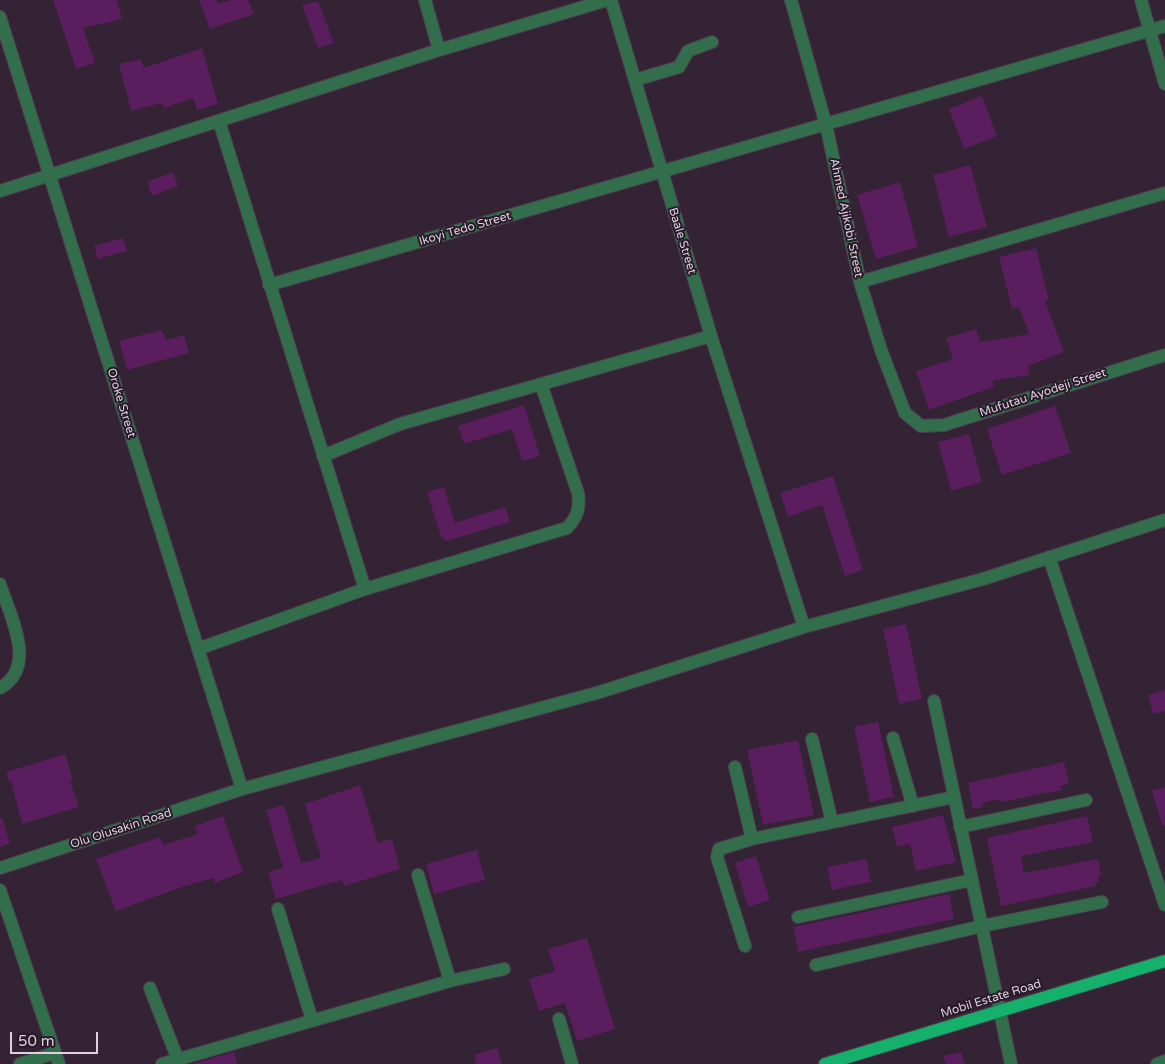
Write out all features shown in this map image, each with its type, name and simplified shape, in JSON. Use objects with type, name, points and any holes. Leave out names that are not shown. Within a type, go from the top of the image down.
[{"type":"main road","name":"Mobil Estate Road","points":[[825,1064],[999,1010],[1165,962]]},
{"type":"street","points":[[425,0],[439,50]]},
{"type":"street","points":[[0,191],[50,177],[439,50],[607,0]]},
{"type":"street","name":"Baale Street","points":[[612,0],[661,173],[804,628]]},
{"type":"street","name":"Ahmed Ajikobi Street","points":[[791,0],[826,126],[860,282],[881,350],[905,412],[921,426]]},
{"type":"street","points":[[1141,0],[1165,84]]},
{"type":"street","name":"Oroke Street","points":[[0,17],[242,789]]},
{"type":"street","name":"Ikoyi Tedo Street","points":[[270,285],[826,126],[1165,26]]},
{"type":"street","points":[[635,80],[679,67],[688,51],[712,42]]},
{"type":"street","points":[[219,121],[365,589]]},
{"type":"street","points":[[860,282],[1165,193]]},
{"type":"street","points":[[323,456],[400,424],[711,336]]},
{"type":"street","name":"Mufutau Ayodeji Street","points":[[921,426],[944,425],[1165,355]]},
{"type":"street","points":[[198,649],[365,589],[568,528],[578,515],[580,505],[578,493],[541,384]]},
{"type":"street","name":"Olu Olusakin Road","points":[[0,868],[242,789],[600,692],[804,628],[982,579],[1165,520]]},
{"type":"street","points":[[1048,557],[1165,905]]},
{"type":"street","points":[[0,584],[19,645],[19,669],[9,683],[0,688]]},
{"type":"street","points":[[934,702],[1011,1064]]},
{"type":"street","points":[[894,738],[913,806]]},
{"type":"street","points":[[812,739],[832,822]]},
{"type":"street","points":[[735,767],[752,839]]},
{"type":"street","points":[[746,946],[717,857],[719,849],[752,839],[954,797]]},
{"type":"street","points":[[960,827],[1086,800]]},
{"type":"street","points":[[418,875],[450,981]]},
{"type":"street","points":[[798,917],[972,880]]},
{"type":"street","points":[[0,890],[57,1058],[20,1064]]},
{"type":"street","points":[[816,964],[982,926],[1102,902]]},
{"type":"street","points":[[278,909],[312,1020]]},
{"type":"street","points":[[162,1064],[450,981],[504,969]]},
{"type":"street","points":[[150,988],[178,1060]]},
{"type":"street","points":[[559,1018],[572,1064]]},
{"type":"street","points":[[1157,1064],[1165,1061]]},
{"type":"building","points":[[53,0],[117,0],[122,19],[83,28],[95,63],[76,69]]},
{"type":"building","points":[[199,0],[217,0],[218,4],[231,0],[248,0],[254,14],[210,29]]},
{"type":"building","points":[[318,1],[334,43],[318,48],[302,5]]},
{"type":"building","points":[[202,48],[218,104],[197,110],[193,98],[164,108],[162,103],[131,111],[119,64],[141,59],[144,68]]},
{"type":"building","points":[[982,96],[997,136],[964,149],[949,109]]},
{"type":"building","points":[[970,165],[987,227],[949,237],[933,175]]},
{"type":"building","points":[[173,172],[178,186],[152,196],[147,182]]},
{"type":"building","points":[[900,182],[918,247],[876,259],[857,195]]},
{"type":"building","points":[[123,238],[127,251],[98,259],[94,246]]},
{"type":"building","points":[[1036,248],[1049,300],[1045,301],[1064,352],[1028,366],[1030,375],[992,381],[994,387],[929,410],[916,371],[953,359],[946,338],[976,329],[980,342],[1029,334],[1019,307],[1012,309],[999,257]]},
{"type":"building","points":[[161,330],[167,340],[184,335],[189,353],[127,370],[119,341]]},
{"type":"building","points":[[524,405],[540,456],[522,461],[512,429],[464,444],[458,426]]},
{"type":"building","points":[[1055,406],[1071,453],[1002,475],[987,429]]},
{"type":"building","points":[[969,434],[982,482],[951,491],[938,442]]},
{"type":"building","points":[[833,476],[863,570],[845,576],[822,505],[788,517],[780,493]]},
{"type":"building","points":[[444,487],[455,523],[505,507],[510,522],[447,541],[441,537],[427,492]]},
{"type":"building","points":[[906,624],[922,699],[899,704],[883,629]]},
{"type":"building","points":[[1165,690],[1165,711],[1153,714],[1148,695]]},
{"type":"building","points":[[878,722],[894,797],[870,802],[854,727]]},
{"type":"building","points":[[798,740],[814,815],[763,825],[747,750]]},
{"type":"building","points":[[65,754],[73,780],[70,781],[79,807],[22,824],[11,781],[9,782],[6,772]]},
{"type":"building","points":[[1064,762],[1069,784],[1061,786],[1062,790],[1001,802],[1000,799],[982,803],[983,807],[973,809],[968,783]]},
{"type":"building","points":[[360,785],[378,843],[392,839],[400,869],[344,886],[342,880],[276,899],[268,872],[283,868],[266,810],[284,805],[301,863],[321,858],[305,804]]},
{"type":"building","points":[[1165,787],[1165,825],[1162,825],[1152,790]]},
{"type":"building","points":[[943,815],[956,862],[916,871],[910,844],[897,847],[892,827]]},
{"type":"building","points":[[223,816],[243,872],[215,883],[213,878],[182,887],[116,911],[96,859],[160,837],[163,845],[198,834],[195,826]]},
{"type":"building","points":[[1087,816],[1093,842],[1021,856],[1024,873],[1098,859],[1101,876],[1098,877],[1099,882],[1095,882],[1096,886],[1001,906],[987,838]]},
{"type":"building","points":[[0,818],[2,818],[10,843],[0,847]]},
{"type":"building","points":[[477,850],[485,880],[434,894],[426,864]]},
{"type":"building","points":[[756,856],[770,900],[748,907],[735,863]]},
{"type":"building","points":[[866,859],[871,882],[832,890],[827,867]]},
{"type":"building","points":[[949,894],[954,919],[798,952],[793,927]]},
{"type":"building","points":[[587,938],[615,1029],[577,1041],[565,1003],[539,1011],[529,979],[555,971],[548,949]]},
{"type":"building","points":[[497,1048],[502,1064],[476,1064],[474,1055]]},
{"type":"building","points":[[234,1052],[237,1064],[195,1064],[195,1063]]},
{"type":"building","points":[[961,1052],[965,1064],[946,1064],[943,1056]]}]
